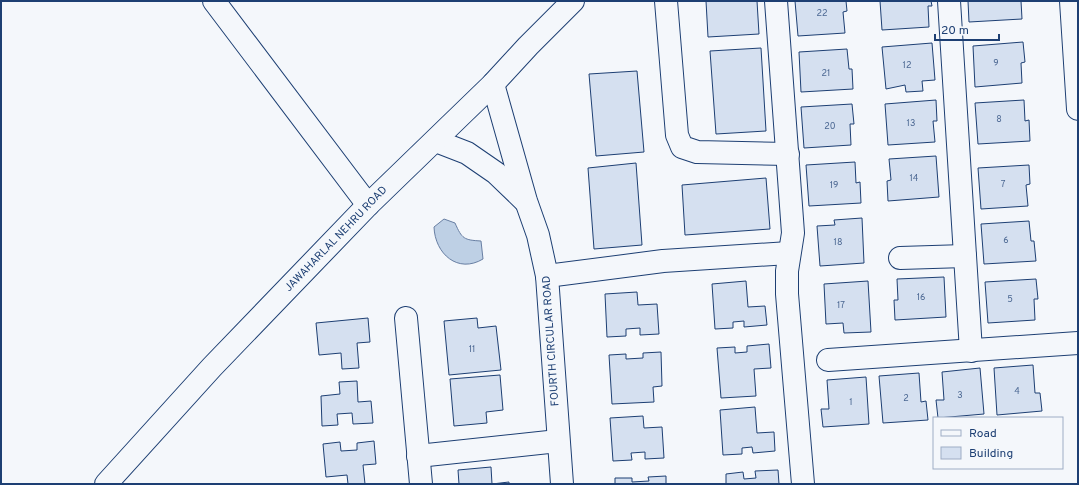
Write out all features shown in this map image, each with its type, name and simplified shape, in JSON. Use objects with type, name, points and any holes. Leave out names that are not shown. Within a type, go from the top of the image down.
[{"type":"street","points":[[214,1],[368,205]]},
{"type":"street","name":"JAWAHARLAL NEHRU ROAD","points":[[106,484],[212,367],[368,205],[436,141],[573,1]]},
{"type":"street","points":[[666,1],[677,135],[682,147],[697,152],[788,154]]},
{"type":"street","points":[[776,1],[793,233],[789,253],[787,294],[803,484]]},
{"type":"street","points":[[949,1],[971,351]]},
{"type":"street","points":[[1072,1],[1076,32],[1078,109]]},
{"type":"street","name":"FOURTH CIRCULAR ROAD","points":[[493,84],[526,201],[538,235],[547,276],[562,484]]},
{"type":"street","name":"FOURTH CIRCULAR ROAD","points":[[436,141],[467,153],[496,173],[526,201]]},
{"type":"street","points":[[547,276],[663,261],[789,253]]},
{"type":"street","points":[[900,258],[965,256]]},
{"type":"street","points":[[406,318],[420,484]]},
{"type":"street","points":[[828,360],[1078,343]]},
{"type":"street","points":[[418,456],[558,441]]},
{"type":"water","points":[[444,219],[455,223],[464,238],[481,241],[483,259],[474,263],[457,263],[443,253],[435,237],[434,227]]},
{"type":"building","points":[[706,1],[757,1],[759,34],[708,37]]},
{"type":"building","points":[[795,1],[846,1],[847,11],[843,12],[845,33],[798,36]]},
{"type":"building","points":[[880,1],[931,1],[932,6],[928,6],[929,27],[882,30]]},
{"type":"building","points":[[968,1],[1021,1],[1022,19],[969,22]]},
{"type":"building","points":[[1023,42],[1025,62],[1021,63],[1022,83],[975,87],[973,46]]},
{"type":"building","points":[[932,43],[935,80],[922,81],[923,91],[906,92],[905,85],[886,89],[882,47]]},
{"type":"building","points":[[761,48],[766,131],[716,134],[710,51]]},
{"type":"building","points":[[847,49],[849,69],[852,69],[853,89],[801,92],[799,52]]},
{"type":"building","points":[[637,71],[644,152],[596,156],[589,74]]},
{"type":"building","points":[[936,100],[937,121],[933,121],[935,142],[888,145],[885,104]]},
{"type":"building","points":[[1024,100],[1025,121],[1029,120],[1030,141],[978,144],[975,103]]},
{"type":"building","points":[[852,104],[854,124],[850,124],[851,145],[804,148],[801,107]]},
{"type":"building","points":[[936,156],[939,197],[888,201],[887,181],[891,180],[889,159]]},
{"type":"building","points":[[855,162],[856,183],[860,182],[861,203],[809,206],[806,165]]},
{"type":"building","points":[[636,163],[642,245],[594,249],[588,168]]},
{"type":"building","points":[[1029,165],[1030,184],[1026,185],[1028,206],[981,209],[978,168]]},
{"type":"building","points":[[766,178],[770,229],[685,235],[682,185]]},
{"type":"building","points":[[862,218],[864,263],[820,266],[817,226],[835,225],[834,220]]},
{"type":"building","points":[[1029,221],[1031,241],[1034,241],[1036,261],[984,264],[981,224]]},
{"type":"building","points":[[944,277],[946,317],[895,320],[894,300],[898,300],[897,279]]},
{"type":"building","points":[[1036,279],[1038,299],[1034,299],[1035,320],[988,323],[985,282]]},
{"type":"building","points":[[746,281],[748,307],[765,306],[767,325],[744,327],[744,321],[733,322],[733,328],[715,329],[712,284]]},
{"type":"building","points":[[868,281],[871,332],[844,333],[843,323],[826,324],[824,284]]},
{"type":"building","points":[[637,292],[638,305],[657,304],[659,334],[640,335],[640,328],[626,329],[626,336],[607,337],[605,294]]},
{"type":"building","points":[[368,318],[370,342],[357,343],[359,368],[342,369],[341,353],[319,355],[316,323]]},
{"type":"building","points":[[477,318],[478,328],[496,326],[501,370],[449,375],[444,321]]},
{"type":"building","points":[[769,344],[771,368],[754,369],[756,396],[721,398],[717,348],[735,347],[735,353],[747,352],[747,346]]},
{"type":"building","points":[[661,352],[662,386],[653,387],[654,402],[612,404],[609,355],[626,354],[626,359],[643,358],[643,353]]},
{"type":"building","points":[[1033,365],[1035,393],[1040,393],[1042,411],[997,415],[994,368]]},
{"type":"building","points":[[980,368],[984,414],[938,417],[936,400],[944,400],[942,372]]},
{"type":"building","points":[[919,373],[921,402],[926,401],[928,420],[883,423],[879,376]]},
{"type":"building","points":[[500,375],[503,410],[486,412],[487,423],[454,426],[450,379]]},
{"type":"building","points":[[866,377],[869,424],[823,427],[821,409],[829,409],[827,380]]},
{"type":"building","points":[[357,381],[358,402],[371,401],[373,423],[353,424],[352,413],[337,414],[338,425],[322,426],[321,396],[340,394],[339,382]]},
{"type":"building","points":[[755,407],[757,433],[774,432],[775,451],[753,453],[752,447],[742,448],[742,454],[723,455],[720,410]]},
{"type":"building","points":[[643,416],[644,428],[662,427],[664,458],[645,459],[645,452],[631,453],[632,460],[613,461],[610,418]]},
{"type":"building","points":[[374,441],[376,464],[363,465],[365,484],[348,484],[347,475],[326,477],[323,444],[340,442],[341,451],[357,450],[357,443]]},
{"type":"building","points":[[491,467],[492,484],[459,484],[458,470]]},
{"type":"building","points":[[778,470],[779,484],[726,484],[726,474],[743,472],[744,479],[756,478],[755,471]]},
{"type":"building","points":[[666,476],[666,484],[615,484],[615,478],[632,478],[632,482],[649,481],[648,477]]},
{"type":"building","points":[[509,482],[509,484],[492,484]]}]
